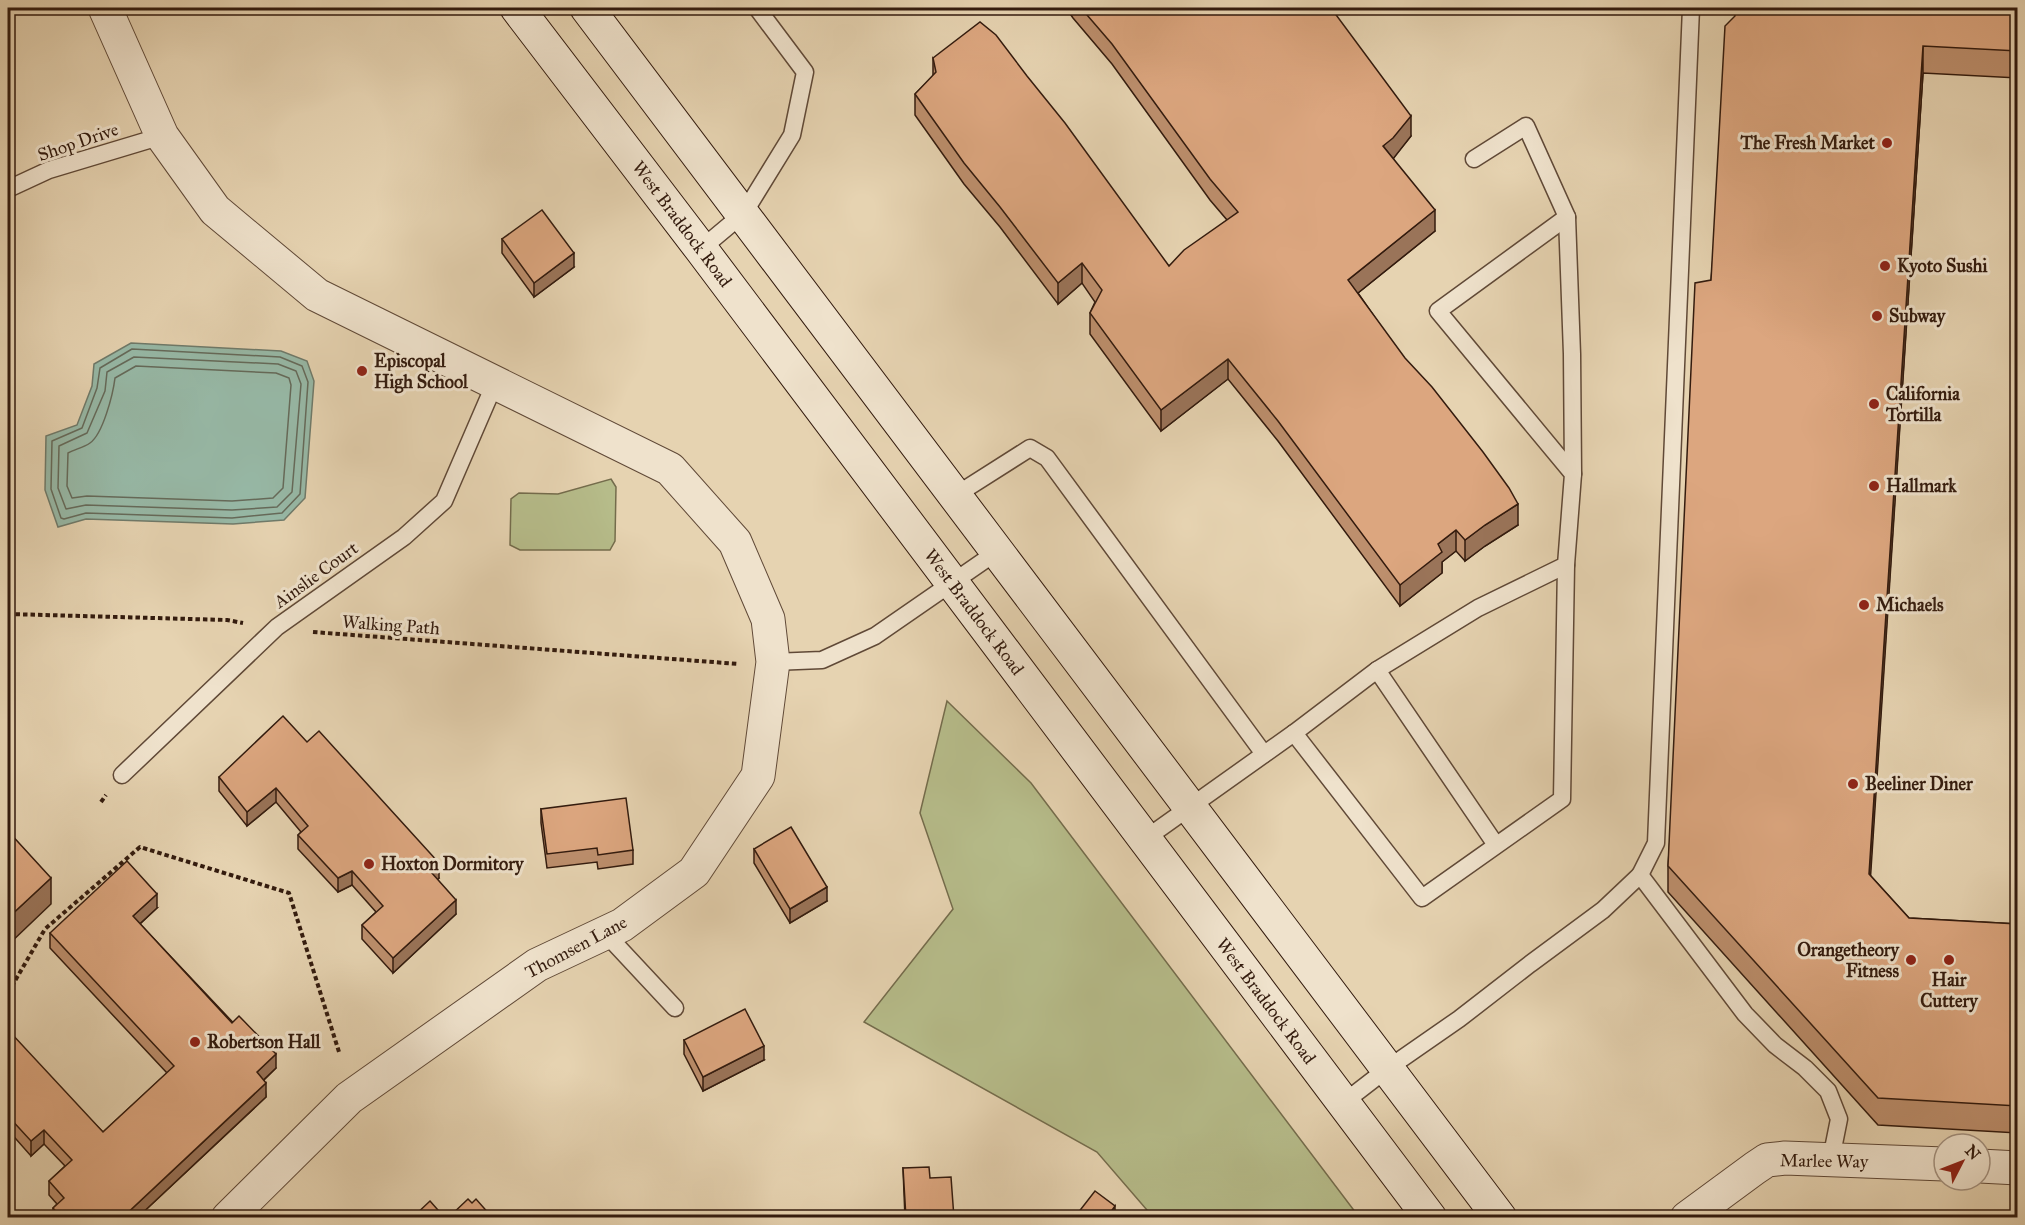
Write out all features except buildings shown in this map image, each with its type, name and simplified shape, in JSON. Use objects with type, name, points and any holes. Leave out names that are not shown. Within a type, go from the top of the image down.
[{"type":"main road","name":"Thomsen Lane","points":[[105,8],[162,136],[215,210],[317,295],[670,469],[735,542],[768,619],[773,662],[758,776],[694,872],[622,925],[537,965],[349,1098],[228,1218]]},
{"type":"main road","name":"West Braddock Road","points":[[517,8],[1430,1218]]},
{"type":"main road","points":[[587,8],[744,213],[1500,1218]]},
{"type":"main road","name":"Marlee Way","points":[[1687,1218],[1747,1173],[1767,1161],[1785,1158],[1932,1163]]},
{"type":"main road","points":[[1992,1167],[2018,1168]]},
{"type":"lane","points":[[701,249],[744,213],[792,135],[805,72],[757,8]]},
{"type":"lane","points":[[1343,1103],[1603,910],[1640,876],[1656,843],[1691,8]]},
{"type":"lane","points":[[1294,733],[1422,898],[1562,799],[1566,565],[1573,474],[1572,354],[1567,217],[1526,126],[1473,159]]},
{"type":"lane","name":"Shop Drive","points":[[8,189],[49,170],[162,136]]},
{"type":"lane","points":[[1567,217],[1438,311],[1573,474]]},
{"type":"lane","name":"Ainslie Court","points":[[122,775],[277,627],[404,537],[444,501],[495,383]]},
{"type":"lane","points":[[956,495],[1030,448],[1047,458],[1264,754]]},
{"type":"lane","points":[[773,662],[822,660],[875,636],[998,551]]},
{"type":"lane","points":[[1145,839],[1294,733],[1377,670],[1478,608],[1566,565]]},
{"type":"lane","points":[[1377,670],[1496,846]]},
{"type":"lane","points":[[1640,876],[1744,1014],[1775,1045],[1805,1068],[1828,1091],[1839,1119],[1831,1159]]},
{"type":"lane","points":[[605,933],[675,1008]]},
{"type":"path","name":"Walking Path","points":[[8,615],[227,620],[327,634],[735,664],[773,662]]},
{"type":"path","points":[[8,993],[45,929],[140,847],[289,893],[339,1052]]},
{"type":"green space","points":[[611,479],[616,487],[615,541],[610,550],[520,550],[510,545],[511,499],[519,493],[558,494]]},
{"type":"green space","points":[[947,701],[1031,783],[1359,1217],[1153,1217],[1097,1152],[864,1022],[953,909],[920,813]]},
{"type":"water","points":[[131,343],[281,351],[307,361],[314,381],[305,498],[284,520],[233,524],[86,519],[58,527],[45,490],[46,436],[77,425],[92,386],[94,364]]},
{"type":"place","name":"The Fresh Market","points":[[1887,143]]},
{"type":"place","name":"Kyoto Sushi","points":[[1885,266]]},
{"type":"place","name":"Subway","points":[[1877,316]]},
{"type":"place","name":"Episcopal High School","points":[[362,371]]},
{"type":"place","name":"California Tortilla","points":[[1874,404]]},
{"type":"place","name":"Hallmark","points":[[1874,486]]},
{"type":"place","name":"Michaels","points":[[1864,605]]},
{"type":"place","name":"Beeliner Diner","points":[[1853,784]]},
{"type":"place","name":"Hoxton Dormitory","points":[[369,864]]},
{"type":"place","name":"Orangetheory Fitness","points":[[1911,960]]},
{"type":"place","name":"Hair Cuttery","points":[[1949,960]]},
{"type":"place","name":"Robertson Hall","points":[[195,1042]]}]
